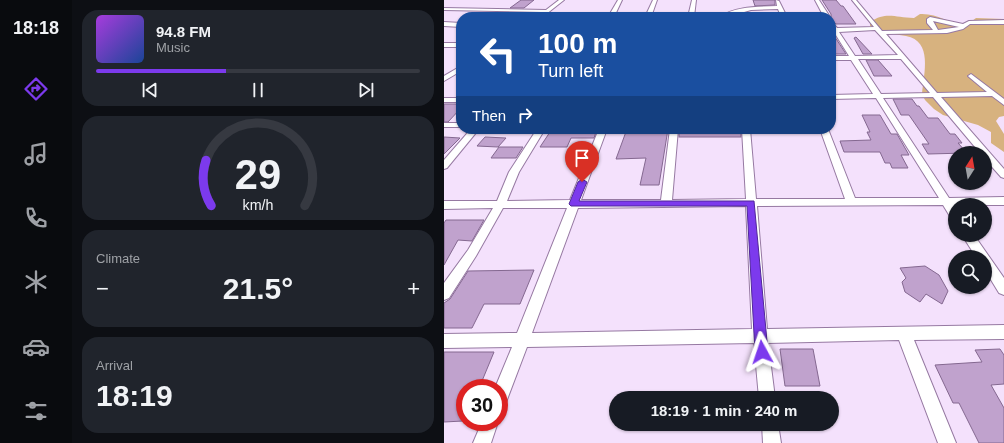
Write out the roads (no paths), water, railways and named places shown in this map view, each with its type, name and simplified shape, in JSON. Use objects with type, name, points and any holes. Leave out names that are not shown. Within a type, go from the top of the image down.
[{"type":"street","points":[[444,9],[546,11],[562,0]]},
{"type":"street","points":[[614,12],[620,0]]},
{"type":"street","points":[[650,12],[655,0]]},
{"type":"street","points":[[692,12],[694,0]]},
{"type":"street","points":[[777,0],[782,12]]},
{"type":"street","points":[[817,0],[824,12]]},
{"type":"street","points":[[854,0],[878,28],[878,31],[903,57],[1004,175]]},
{"type":"street","points":[[736,12],[754,8],[780,7]]},
{"type":"street","points":[[935,31],[936,29],[930,23],[930,19],[964,26]]},
{"type":"street","points":[[836,30],[935,31],[954,30],[969,23],[1004,22]]},
{"type":"street","points":[[444,24],[456,25]]},
{"type":"street","points":[[836,34],[854,58],[948,205]]},
{"type":"street","points":[[444,45],[456,45]]},
{"type":"street","points":[[836,58],[903,57]]},
{"type":"street","points":[[444,69],[456,68]]},
{"type":"street","points":[[444,79],[456,71]]},
{"type":"street","points":[[971,76],[1004,103]]},
{"type":"street","points":[[836,98],[994,94]]},
{"type":"street","points":[[444,100],[456,100]]},
{"type":"street","points":[[444,125],[456,125]]},
{"type":"street","points":[[444,166],[471,134]]},
{"type":"street","points":[[444,294],[472,253],[500,205],[514,172],[538,134]]},
{"type":"street","points":[[507,379],[601,134]]},
{"type":"street","points":[[666,203],[673,134]]},
{"type":"street","points":[[746,134],[760,336],[766,391]]},
{"type":"street","points":[[826,134],[851,202]]},
{"type":"street","points":[[444,205],[1004,202]]},
{"type":"street","points":[[992,271],[1004,289]]},
{"type":"street","points":[[444,341],[1004,332]]},
{"type":"street","points":[[904,334],[947,443]]},
{"type":"street","points":[[482,443],[487,431]]},
{"type":"street","points":[[771,431],[772,443]]}]
